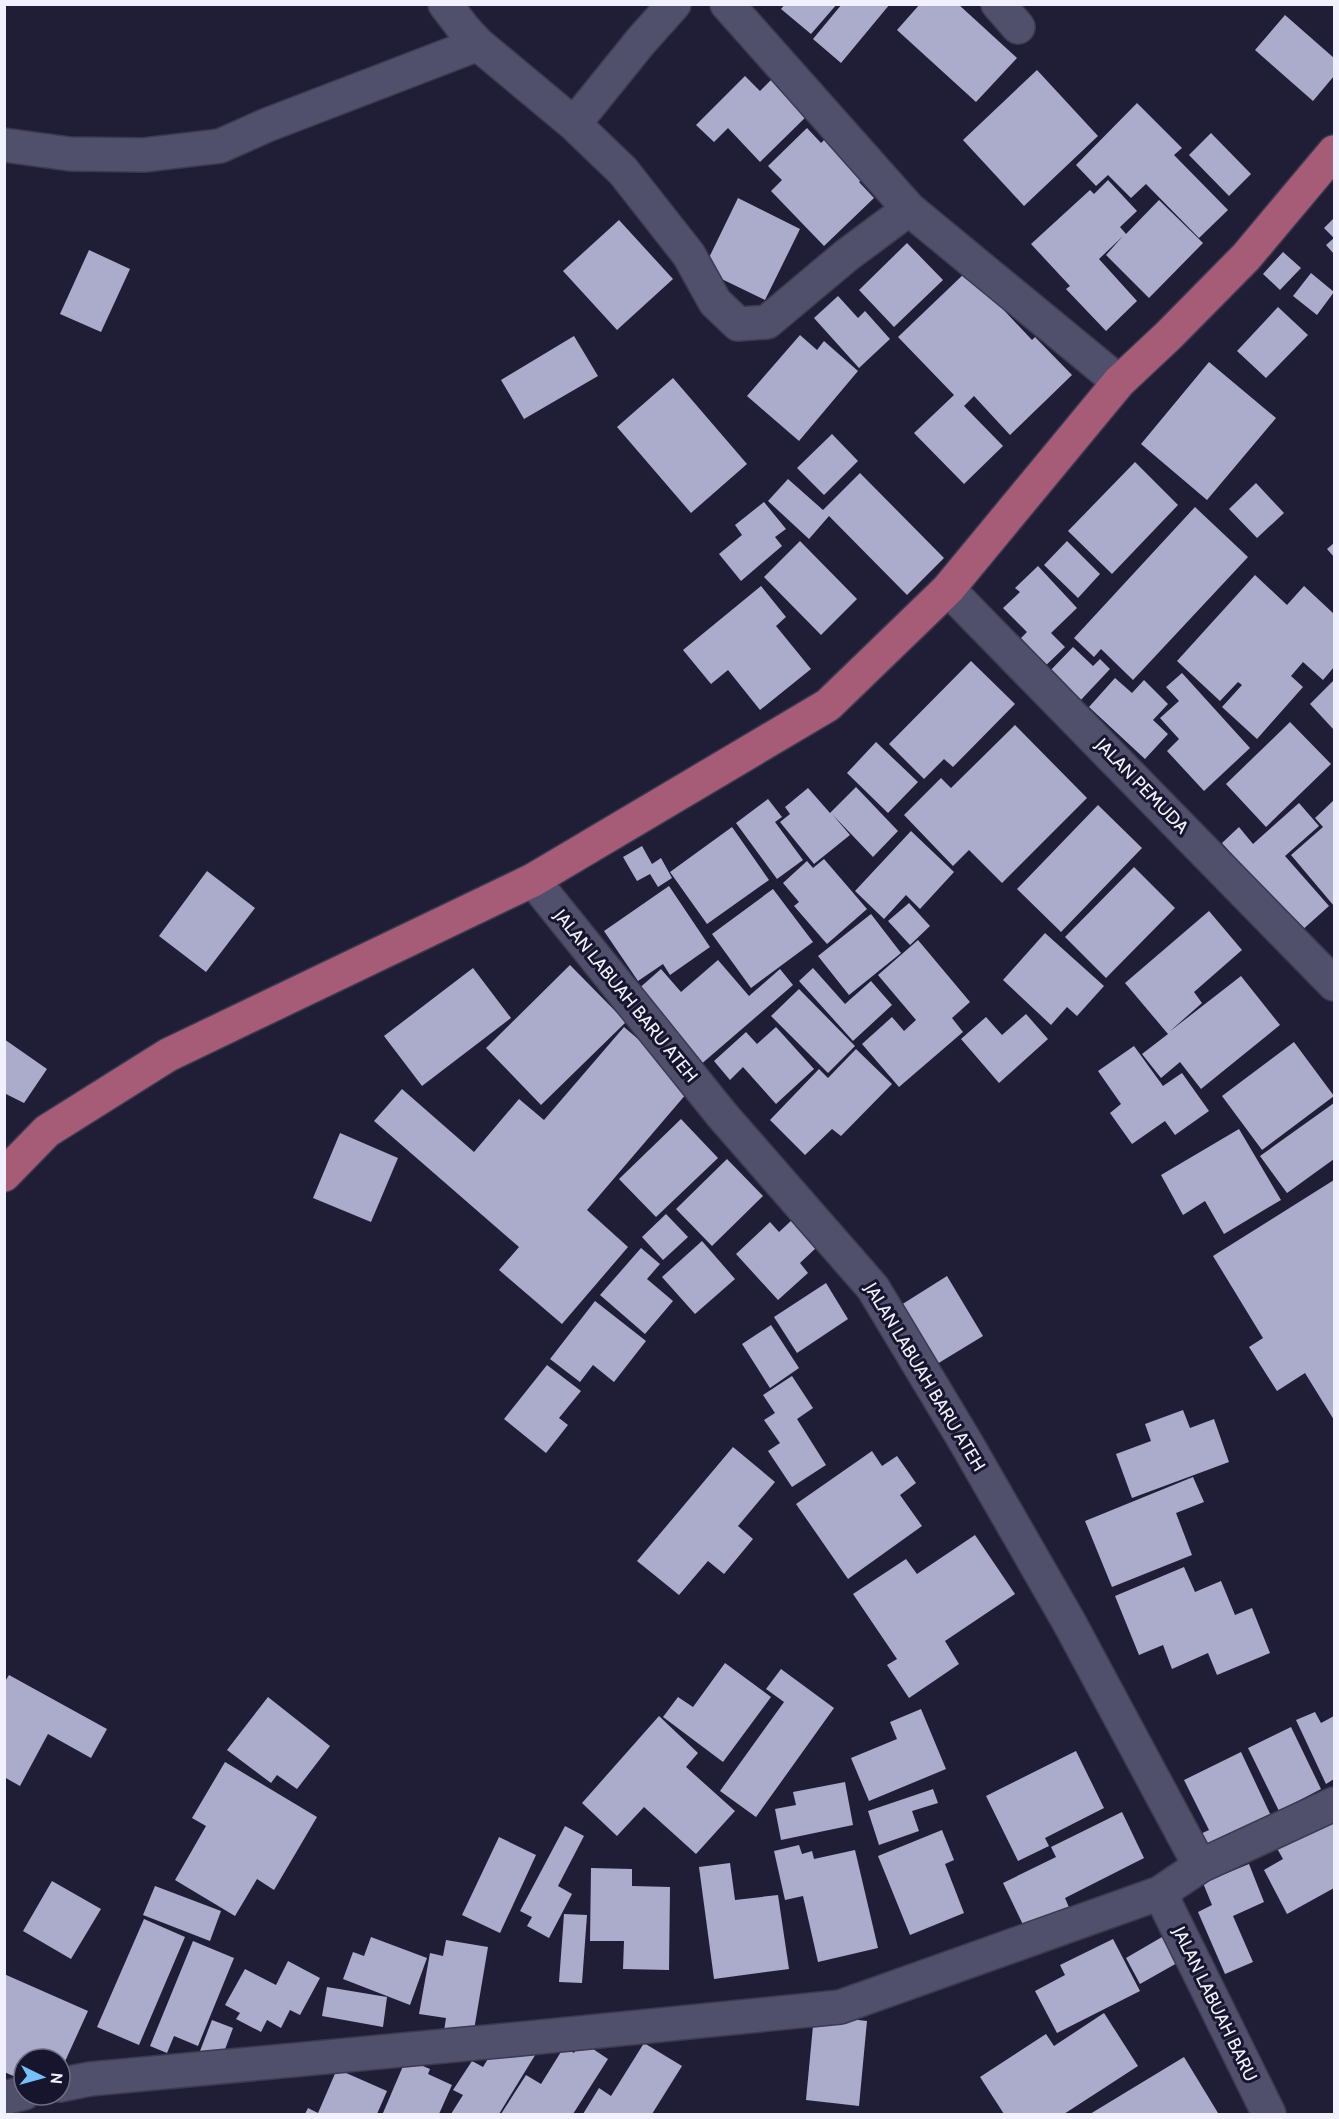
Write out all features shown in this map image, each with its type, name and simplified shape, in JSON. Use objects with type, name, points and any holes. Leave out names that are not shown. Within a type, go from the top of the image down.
[{"type":"main road","points":[[4,1175],[47,1131],[168,1055],[533,880],[828,705],[948,589],[1119,382],[1169,335],[1246,256],[1335,152]]},
{"type":"street","points":[[574,124],[641,41],[675,4]]},
{"type":"street","points":[[727,4],[909,209],[1119,382]]},
{"type":"street","points":[[4,145],[70,154],[144,155],[220,146],[267,125],[459,21],[623,171],[689,255],[715,302],[738,324],[767,322],[847,255],[909,209]]},
{"type":"street","name":"JALAN PEMUDA","points":[[948,589],[1335,984]]},
{"type":"street","name":"JALAN LABUAH BARU ATEH","points":[[533,880],[722,1115],[873,1288],[1069,1622],[1200,1866]]},
{"type":"street","points":[[72,2083],[90,2079],[840,2007],[1160,1893],[1200,1866],[1335,1804]]},
{"type":"street","name":"JALAN LABUAH BARU","points":[[1160,1893],[1269,2115]]},
{"type":"building","points":[[785,4],[837,4],[811,34],[781,9]]},
{"type":"building","points":[[842,4],[890,4],[841,63],[813,39]]},
{"type":"building","points":[[920,4],[958,4],[1017,58],[976,102],[897,30]]},
{"type":"building","points":[[1285,15],[1334,58],[1334,76],[1313,101],[1255,50]]},
{"type":"building","points":[[1037,70],[1098,136],[1024,206],[963,140]]},
{"type":"building","points":[[780,71],[815,108],[760,162],[728,128],[714,142],[696,125],[745,76],[760,91]]},
{"type":"building","points":[[1137,103],[1182,148],[1174,155],[1228,210],[1199,238],[1146,184],[1131,198],[1108,175],[1096,186],[1076,165]]},
{"type":"building","points":[[807,128],[821,143],[827,137],[865,177],[859,182],[874,198],[824,246],[771,191],[782,180],[768,166]]},
{"type":"building","points":[[1211,133],[1251,174],[1229,196],[1189,155]]},
{"type":"building","points":[[1108,180],[1137,211],[1120,227],[1126,234],[1159,200],[1203,243],[1149,298],[1106,255],[1123,236],[1099,259],[1137,301],[1106,331],[1066,289],[1070,286],[1031,244],[1090,190],[1094,194]]},
{"type":"building","points":[[738,198],[800,229],[765,300],[703,270]]},
{"type":"building","points":[[1334,218],[1334,238],[1324,228]]},
{"type":"building","points":[[619,220],[673,279],[617,330],[563,271]]},
{"type":"building","points":[[1334,238],[1334,254],[1326,245]]},
{"type":"building","points":[[907,243],[943,280],[894,327],[859,290]]},
{"type":"building","points":[[89,250],[130,269],[101,332],[60,314]]},
{"type":"building","points":[[1283,252],[1301,268],[1280,290],[1263,274]]},
{"type":"building","points":[[967,271],[1032,340],[1035,337],[1072,375],[1010,435],[974,396],[964,406],[1003,446],[964,484],[914,433],[954,395],[898,337]]},
{"type":"building","points":[[1311,273],[1334,292],[1317,315],[1293,296]]},
{"type":"building","points":[[838,296],[858,318],[865,311],[890,339],[859,368],[814,318]]},
{"type":"building","points":[[1278,307],[1308,335],[1266,378],[1237,351]]},
{"type":"building","points":[[800,335],[817,350],[824,341],[858,371],[799,441],[747,396]]},
{"type":"building","points":[[574,336],[598,376],[524,419],[501,380]]},
{"type":"building","points":[[1209,362],[1276,418],[1207,500],[1141,444]]},
{"type":"building","points":[[673,378],[747,464],[691,513],[617,427]]},
{"type":"building","points":[[832,434],[858,461],[824,495],[797,468]]},
{"type":"building","points":[[1135,462],[1178,505],[1112,574],[1068,531]]},
{"type":"building","points":[[860,473],[944,558],[907,595],[829,516],[809,539],[768,501],[788,479],[823,510]]},
{"type":"building","points":[[1256,483],[1284,513],[1257,538],[1229,509]]},
{"type":"building","points":[[764,502],[786,529],[775,537],[782,546],[741,581],[719,554],[742,535],[735,525]]},
{"type":"building","points":[[1195,507],[1248,557],[1133,680],[1101,649],[1094,657],[1074,638]]},
{"type":"building","points":[[800,541],[857,599],[821,635],[764,577]]},
{"type":"building","points":[[1067,541],[1100,574],[1078,598],[1044,565]]},
{"type":"building","points":[[1334,543],[1334,557],[1327,549]]},
{"type":"building","points":[[1038,566],[1077,608],[1051,633],[1065,647],[1041,670],[1015,644],[1027,632],[1003,608],[1020,592],[1015,588]]},
{"type":"building","points":[[1255,575],[1287,605],[1304,586],[1334,614],[1334,667],[1323,680],[1303,662],[1291,676],[1303,687],[1257,739],[1222,707],[1242,685],[1238,682],[1220,701],[1177,661]]},
{"type":"building","points":[[761,586],[786,617],[776,626],[811,669],[760,710],[728,670],[711,684],[683,650]]},
{"type":"building","points":[[1073,647],[1093,666],[1100,659],[1110,669],[1079,702],[1048,673]]},
{"type":"building","points":[[971,661],[1015,704],[953,767],[944,759],[924,779],[889,744]]},
{"type":"building","points":[[1182,673],[1250,748],[1204,791],[1167,751],[1179,739],[1160,718],[1179,701],[1166,687]]},
{"type":"building","points":[[1115,678],[1132,693],[1144,680],[1168,704],[1153,720],[1168,734],[1145,759],[1089,707]]},
{"type":"building","points":[[1334,680],[1334,730],[1310,704]]},
{"type":"building","points":[[1290,722],[1331,764],[1266,827],[1226,784]]},
{"type":"building","points":[[1015,725],[1087,798],[1002,883],[969,850],[953,866],[904,815],[941,778],[951,788]]},
{"type":"building","points":[[876,742],[918,782],[888,813],[847,773]]},
{"type":"building","points":[[856,787],[898,831],[873,857],[832,814],[850,835],[814,864],[780,822],[790,814],[785,807],[808,788],[830,813]]},
{"type":"building","points":[[768,799],[782,817],[775,822],[803,860],[777,879],[736,823]]},
{"type":"building","points":[[1334,800],[1334,906],[1291,855],[1323,827],[1315,818]]},
{"type":"building","points":[[1299,803],[1319,826],[1285,856],[1329,906],[1300,932],[1222,843],[1239,827],[1253,844]]},
{"type":"building","points":[[1098,805],[1142,848],[1061,932],[1017,889]]},
{"type":"building","points":[[732,827],[769,880],[707,924],[670,872]]},
{"type":"building","points":[[911,831],[954,872],[920,909],[906,895],[884,919],[855,891]]},
{"type":"building","points":[[642,846],[652,864],[661,858],[672,878],[658,887],[650,874],[637,881],[623,857]]},
{"type":"building","points":[[824,859],[867,909],[827,944],[794,906],[799,902],[783,883],[807,861],[813,868]]},
{"type":"building","points":[[1134,867],[1175,908],[1106,978],[1065,937]]},
{"type":"building","points":[[207,871],[255,908],[206,972],[159,936]]},
{"type":"building","points":[[669,886],[710,947],[670,975],[663,964],[638,981],[604,931]]},
{"type":"building","points":[[773,889],[813,942],[751,988],[712,934]]},
{"type":"building","points":[[909,903],[930,926],[910,945],[888,921]]},
{"type":"building","points":[[1209,911],[1242,950],[1194,992],[1202,1003],[1169,1032],[1241,976],[1280,1025],[1201,1089],[1180,1062],[1161,1078],[1142,1054],[1168,1034],[1125,983]]},
{"type":"building","points":[[871,914],[901,953],[849,995],[818,956]]},
{"type":"building","points":[[1045,933],[1104,986],[1077,1016],[1067,1007],[1051,1025],[1003,980]]},
{"type":"building","points":[[918,940],[970,1002],[952,1018],[963,1032],[899,1087],[862,1044],[892,1017],[904,1031],[916,1020],[878,975]]},
{"type":"building","points":[[718,960],[749,996],[780,969],[793,985],[699,1066],[636,991],[661,969],[681,992]]},
{"type":"building","points":[[570,965],[626,1022],[541,1105],[486,1048]]},
{"type":"building","points":[[473,968],[511,1018],[422,1086],[384,1036]]},
{"type":"building","points":[[813,968],[845,1004],[871,981],[892,1005],[853,1041],[799,981]]},
{"type":"building","points":[[799,989],[855,1046],[828,1073],[771,1016]]},
{"type":"building","points":[[1026,1014],[1048,1039],[999,1083],[961,1039],[986,1017],[1002,1035]]},
{"type":"building","points":[[624,1027],[693,1086],[587,1210],[628,1247],[562,1324],[499,1270],[519,1247],[374,1121],[402,1089],[474,1152],[519,1099],[544,1120]]},
{"type":"building","points":[[776,1027],[814,1069],[776,1104],[743,1067],[730,1080],[714,1061],[746,1032],[757,1044]]},
{"type":"building","points":[[4,1039],[47,1069],[24,1103],[4,1093]]},
{"type":"building","points":[[1294,1042],[1334,1096],[1262,1150],[1222,1096]]},
{"type":"building","points":[[1134,1046],[1163,1086],[1182,1073],[1209,1111],[1175,1135],[1165,1121],[1132,1144],[1110,1113],[1121,1104],[1098,1071]]},
{"type":"building","points":[[856,1049],[892,1084],[841,1136],[832,1129],[805,1155],[770,1120],[819,1069],[828,1078]]},
{"type":"building","points":[[1334,1103],[1334,1159],[1287,1193],[1260,1156]]},
{"type":"building","points":[[681,1119],[718,1158],[656,1217],[619,1179]]},
{"type":"building","points":[[1239,1129],[1281,1200],[1224,1234],[1205,1201],[1183,1215],[1161,1175]]},
{"type":"building","points":[[340,1133],[398,1158],[371,1222],[313,1198]]},
{"type":"building","points":[[727,1159],[763,1196],[712,1246],[676,1209]]},
{"type":"building","points":[[1334,1180],[1334,1420],[1305,1373],[1277,1391],[1249,1347],[1263,1338],[1213,1256]]},
{"type":"building","points":[[666,1214],[688,1237],[663,1260],[642,1237]]},
{"type":"building","points":[[792,1220],[817,1247],[800,1263],[808,1273],[778,1300],[736,1254],[770,1222],[779,1232]]},
{"type":"building","points":[[702,1241],[735,1279],[695,1314],[662,1277]]},
{"type":"building","points":[[641,1248],[660,1264],[647,1279],[673,1301],[645,1334],[600,1295]]},
{"type":"building","points":[[947,1276],[983,1336],[937,1364],[901,1305]]},
{"type":"building","points":[[826,1283],[848,1319],[797,1353],[774,1317]]},
{"type":"building","points":[[595,1301],[646,1341],[614,1382],[593,1365],[580,1382],[550,1359]]},
{"type":"building","points":[[771,1325],[799,1368],[770,1388],[742,1344]]},
{"type":"building","points":[[547,1365],[581,1391],[559,1418],[568,1425],[546,1453],[504,1419]]},
{"type":"building","points":[[792,1376],[813,1408],[797,1419],[826,1465],[792,1487],[768,1451],[780,1443],[764,1420],[775,1413],[763,1395]]},
{"type":"building","points":[[1183,1410],[1190,1428],[1214,1419],[1229,1462],[1132,1498],[1116,1454],[1151,1441],[1145,1424]]},
{"type":"building","points":[[733,1447],[775,1482],[738,1526],[753,1539],[724,1574],[708,1561],[679,1595],[637,1561]]},
{"type":"building","points":[[872,1451],[882,1466],[897,1456],[916,1483],[900,1495],[922,1526],[848,1579],[796,1504]]},
{"type":"building","points":[[1193,1477],[1204,1502],[1176,1513],[1192,1555],[1112,1587],[1085,1521]]},
{"type":"building","points":[[975,1535],[1015,1594],[945,1641],[959,1664],[909,1698],[887,1665],[897,1659],[853,1594],[906,1559],[917,1574]]},
{"type":"building","points":[[1184,1567],[1195,1592],[1221,1581],[1235,1615],[1252,1608],[1270,1653],[1217,1675],[1208,1653],[1172,1669],[1163,1645],[1139,1655],[1115,1596]]},
{"type":"building","points":[[725,1663],[771,1697],[723,1762],[663,1717],[678,1697],[693,1707]]},
{"type":"building","points":[[781,1669],[834,1708],[756,1817],[720,1791],[784,1702],[766,1689]]},
{"type":"building","points":[[9,1675],[107,1729],[91,1758],[48,1734],[20,1786],[4,1777],[4,1683]]},
{"type":"building","points":[[268,1697],[330,1746],[297,1789],[277,1775],[271,1783],[227,1750]]},
{"type":"building","points":[[921,1709],[946,1769],[869,1801],[851,1758],[897,1739],[890,1722]]},
{"type":"building","points":[[1315,1712],[1321,1723],[1334,1716],[1334,1779],[1326,1784],[1296,1720]]},
{"type":"building","points":[[659,1716],[698,1753],[686,1767],[735,1811],[696,1854],[644,1807],[617,1836],[582,1803]]},
{"type":"building","points":[[1291,1727],[1321,1789],[1279,1811],[1248,1748]]},
{"type":"building","points":[[1076,1751],[1104,1808],[1045,1838],[1049,1846],[1018,1861],[986,1796]]},
{"type":"building","points":[[1241,1752],[1273,1820],[1204,1853],[1196,1836],[1209,1830],[1184,1780]]},
{"type":"building","points":[[225,1762],[317,1817],[274,1890],[257,1879],[235,1916],[175,1880],[206,1826],[192,1818]]},
{"type":"building","points":[[845,1782],[853,1825],[781,1840],[775,1809],[796,1805],[793,1792]]},
{"type":"building","points":[[933,1789],[938,1803],[912,1811],[919,1831],[879,1845],[868,1811]]},
{"type":"building","points":[[1122,1812],[1144,1858],[1065,1898],[1071,1912],[1027,1933],[1003,1883],[1056,1857],[1051,1847]]},
{"type":"building","points":[[1334,1820],[1334,1888],[1287,1914],[1264,1870],[1283,1859],[1274,1843],[1302,1829],[1306,1836]]},
{"type":"building","points":[[565,1826],[584,1836],[558,1886],[572,1894],[549,1938],[527,1926],[532,1917],[520,1911]]},
{"type":"building","points":[[942,1830],[954,1860],[945,1864],[964,1913],[910,1935],[878,1856]]},
{"type":"building","points":[[499,1837],[536,1855],[500,1933],[462,1915]]},
{"type":"building","points":[[799,1845],[802,1854],[812,1851],[814,1859],[855,1850],[878,1948],[818,1962],[803,1896],[785,1900],[774,1851]]},
{"type":"building","points":[[730,1863],[735,1900],[778,1895],[789,1969],[714,1979],[699,1867]]},
{"type":"building","points":[[1249,1864],[1264,1902],[1233,1916],[1253,1962],[1225,1974],[1198,1912],[1212,1905],[1203,1883]]},
{"type":"building","points":[[591,1868],[632,1869],[632,1886],[670,1887],[669,1970],[623,1969],[624,1941],[590,1941]]},
{"type":"building","points":[[52,1881],[101,1909],[71,1959],[23,1931]]},
{"type":"building","points":[[155,1886],[221,1911],[210,1941],[143,1915]]},
{"type":"building","points":[[564,1914],[587,1915],[582,1983],[559,1982]]},
{"type":"building","points":[[144,1919],[185,1937],[139,2045],[97,2027]]},
{"type":"building","points":[[371,1937],[427,1958],[410,2005],[343,1979],[353,1952],[364,1956]]},
{"type":"building","points":[[1162,1937],[1177,1963],[1140,1984],[1126,1958]]},
{"type":"building","points":[[1113,1939],[1140,1991],[1057,2033],[1035,1991],[1065,1975],[1060,1965]]},
{"type":"building","points":[[446,1940],[488,1947],[473,2036],[444,2031],[446,2018],[419,2014],[430,1953],[443,1956]]},
{"type":"building","points":[[193,1941],[234,1958],[198,2046],[174,2036],[167,2053],[150,2046]]},
{"type":"building","points":[[288,1961],[320,1978],[300,2015],[290,2010],[281,2028],[267,2020],[261,2032],[236,2019],[240,2013],[225,2005],[245,1969],[276,1985]]},
{"type":"building","points":[[4,1974],[88,2011],[72,2047],[12,2047],[12,2075],[4,2072]]},
{"type":"building","points":[[327,1987],[387,1997],[383,2027],[322,2016]]},
{"type":"building","points":[[1104,2013],[1138,2066],[1064,2114],[1004,2114],[980,2077],[1046,2034],[1054,2046]]},
{"type":"building","points":[[814,2015],[867,2021],[859,2106],[806,2100]]},
{"type":"building","points":[[212,2020],[233,2028],[221,2060],[200,2051]]},
{"type":"building","points":[[581,2041],[608,2059],[573,2114],[501,2114],[526,2075],[541,2084],[564,2047],[574,2053]]},
{"type":"building","points":[[644,2043],[682,2066],[652,2114],[583,2114],[599,2088],[611,2096]]},
{"type":"building","points":[[497,2044],[537,2052],[499,2114],[451,2114],[463,2095],[453,2090],[472,2061],[483,2067]]},
{"type":"building","points":[[1184,2057],[1218,2113],[1090,2114]]},
{"type":"building","points":[[406,2059],[430,2069],[428,2074],[452,2085],[439,2114],[383,2113]]},
{"type":"building","points":[[337,2069],[387,2091],[377,2114],[305,2114],[308,2108],[318,2113]]}]
